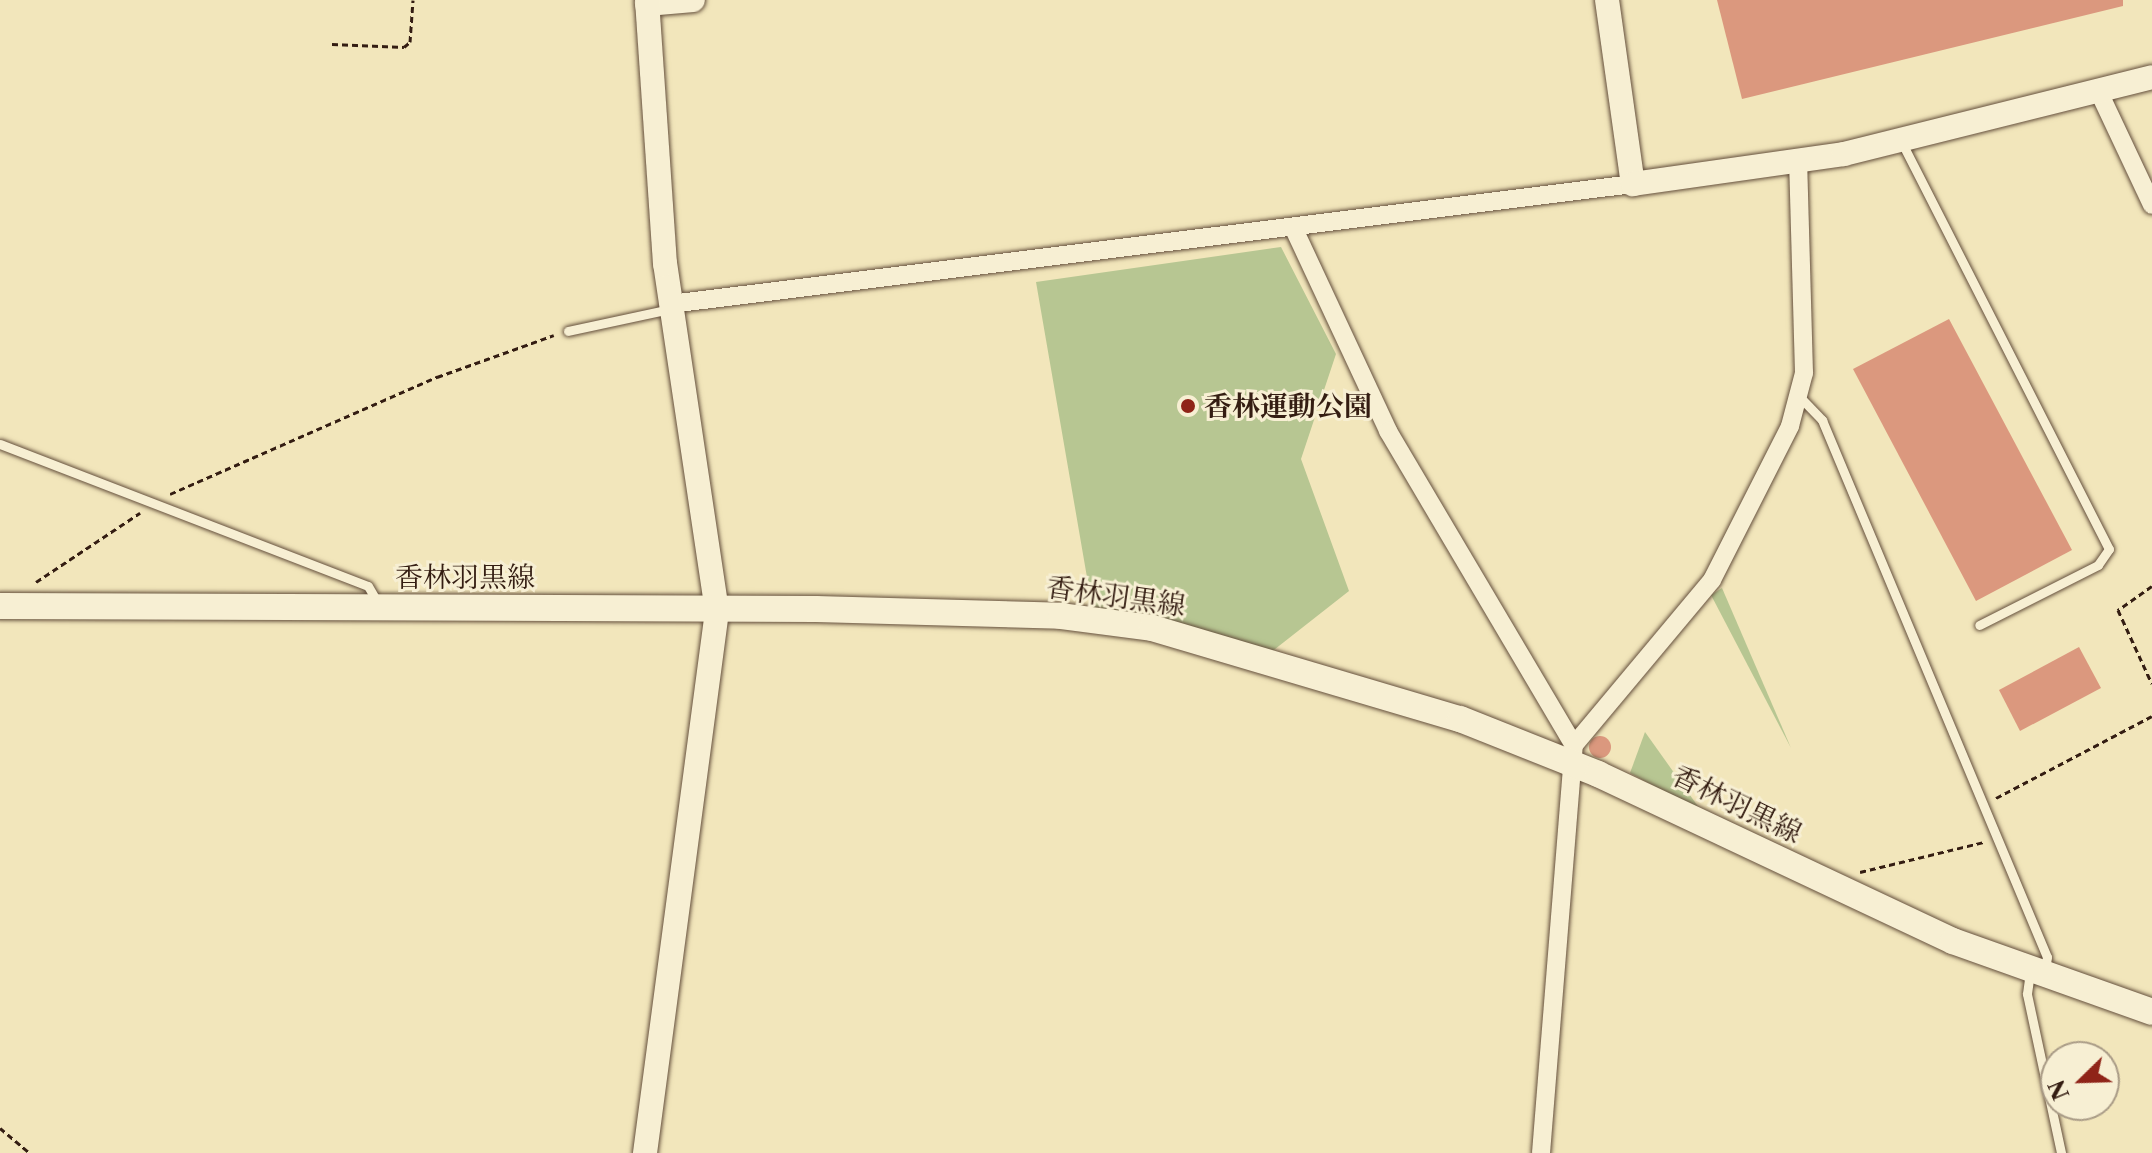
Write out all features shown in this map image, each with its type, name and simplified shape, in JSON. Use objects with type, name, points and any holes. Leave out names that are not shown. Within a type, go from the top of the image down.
[{"type":"main road","name":"香林羽黒線","points":[[5,606],[1061,616],[1152,628],[1573,754],[1839,888],[2037,974],[2152,1012]]},
{"type":"street","points":[[645,1153],[717,611],[672,306],[647,2],[693,0]]},
{"type":"street","points":[[1607,0],[1633,184]]},
{"type":"street","points":[[672,306],[1798,163],[1901,141],[2152,77]]},
{"type":"street","points":[[2098,90],[2152,205]]},
{"type":"street","points":[[1541,1153],[1573,754],[1712,580],[1773,465],[1800,397],[1798,163]]},
{"type":"street","points":[[1294,229],[1395,443],[1573,754]]},
{"type":"lane","points":[[1901,141],[2109,549],[2098,565],[1979,625]]},
{"type":"lane","points":[[568,331],[672,306]]},
{"type":"lane","points":[[1800,397],[1822,420],[2047,957],[2027,994],[2061,1153]]},
{"type":"lane","points":[[0,444],[368,586],[380,608]]},
{"type":"path","points":[[332,44],[404,47],[410,42],[413,0]]},
{"type":"path","points":[[5,606],[154,503],[423,383],[568,331]]},
{"type":"path","points":[[2152,586],[2118,610],[2152,684]]},
{"type":"path","points":[[1983,805],[2152,716]]},
{"type":"path","points":[[1839,888],[1853,873],[1996,837]]},
{"type":"path","points":[[0,1128],[30,1153]]},
{"type":"green space","name":"香林運動公園","points":[[1281,247],[1336,354],[1301,459],[1349,591],[1270,653],[1093,612],[1036,282]]},
{"type":"green space","points":[[1722,588],[1791,748],[1711,595]]},
{"type":"green space","points":[[1645,732],[1702,812],[1630,773]]},
{"type":"building","points":[[1717,0],[2123,0],[2123,6],[1742,99]]},
{"type":"building","points":[[1949,319],[2072,550],[1976,601],[1853,369]]},
{"type":"building","points":[[2079,647],[2101,688],[2020,731],[1999,690]]},
{"type":"building","points":[[1596,736],[1604,736],[1611,747],[1604,758],[1596,758],[1589,751],[1589,743]]},
{"type":"place","name":"香林運動公園","points":[[1188,406]]}]
